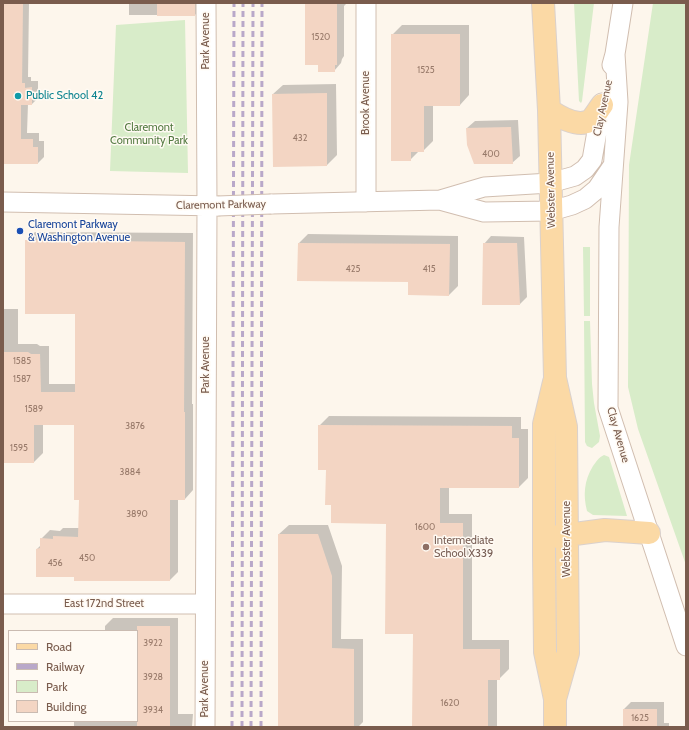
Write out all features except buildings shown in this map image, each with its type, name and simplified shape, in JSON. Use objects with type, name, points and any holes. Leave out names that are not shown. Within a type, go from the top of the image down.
[{"type":"main road","name":"Webster Avenue","points":[[543,3],[549,110],[555,378],[566,427],[568,653],[555,700]]},
{"type":"main road","points":[[549,110],[563,119],[588,122],[602,105]]},
{"type":"main road","name":"Webster Avenue","points":[[555,378],[544,424],[545,652],[555,700],[555,727]]},
{"type":"main road","points":[[544,538],[605,530],[649,533]]},
{"type":"street","name":"Park Avenue","points":[[205,727],[205,604],[213,206],[206,3]]},
{"type":"street","name":"Brook Avenue","points":[[366,3],[366,202]]},
{"type":"street","name":"Clay Avenue","points":[[550,183],[575,176],[585,169],[592,160],[602,105],[615,54],[623,3]]},
{"type":"street","name":"Clay Avenue","points":[[615,54],[618,102],[609,227],[608,408],[686,646]]},
{"type":"street","name":"Clay Avenue","points":[[551,211],[572,205],[598,189],[613,167]]},
{"type":"street","name":"Claremont Parkway","points":[[3,202],[213,206],[440,200],[484,187],[550,183]]},
{"type":"street","name":"Claremont Parkway","points":[[440,200],[484,212],[551,211]]},
{"type":"street","name":"East 172nd Street","points":[[3,604],[205,604]]},
{"type":"green space","points":[[574,3],[594,3],[581,103],[579,101]]},
{"type":"green space","points":[[653,3],[686,3],[686,565],[638,429],[628,387],[629,165]]},
{"type":"green space","name":"Claremont Community Park","points":[[185,20],[188,173],[110,171],[116,25]]},
{"type":"green space","points":[[583,247],[590,247],[590,316],[584,316]]},
{"type":"green space","points":[[584,321],[590,321],[592,384],[600,436],[599,442],[592,448],[587,446],[585,442]]},
{"type":"green space","points":[[604,455],[609,457],[627,516],[593,515],[587,511],[585,499],[586,483],[593,466],[599,458]]},
{"type":"railway","points":[[232,727],[234,3]]},
{"type":"railway","points":[[242,727],[243,3]]},
{"type":"railway","points":[[251,727],[253,3]]},
{"type":"railway","points":[[261,727],[262,3]]},
{"type":"place","name":"Public School 42","points":[[18,96]]},
{"type":"place","name":"Claremont Parkway & Washington Avenue","points":[[20,231]]},
{"type":"place","name":"Intermediate School X339","points":[[426,547]]}]
